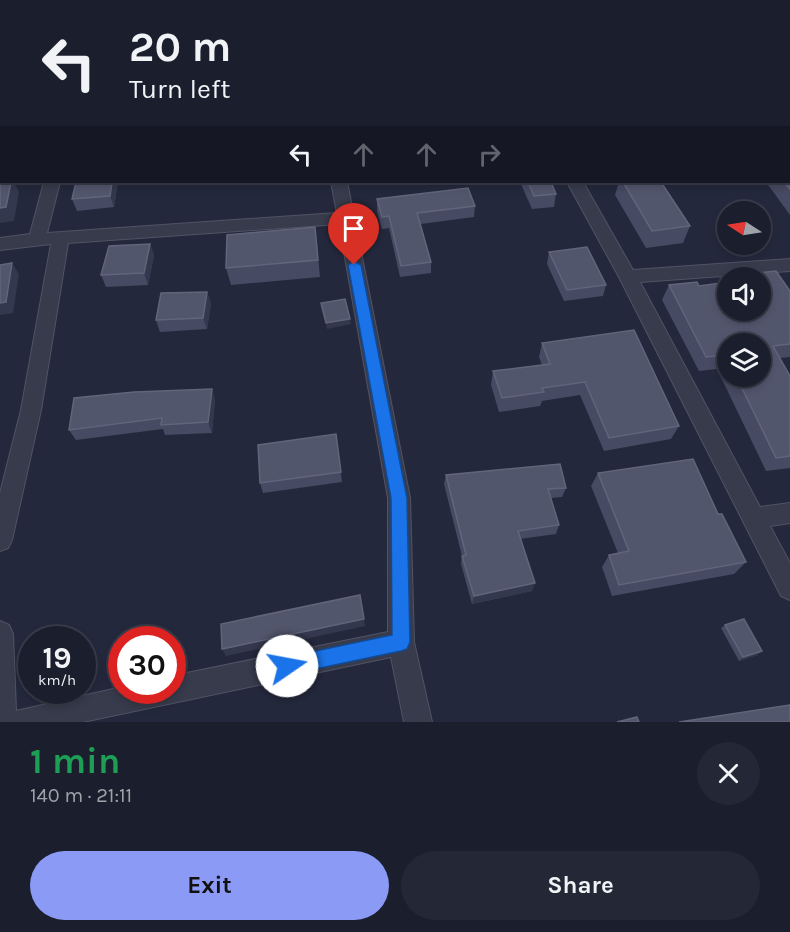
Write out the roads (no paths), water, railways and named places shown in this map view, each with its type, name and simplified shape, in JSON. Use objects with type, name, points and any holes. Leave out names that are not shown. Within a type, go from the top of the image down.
[{"type":"street","points":[[37,239],[52,183]]},
{"type":"street","points":[[339,183],[399,498],[401,642],[418,722]]},
{"type":"street","points":[[576,183],[628,277],[790,588]]},
{"type":"street","points":[[0,244],[37,239],[346,218]]},
{"type":"street","points":[[0,540],[31,410],[60,238]]},
{"type":"street","points":[[628,277],[790,265]]},
{"type":"street","points":[[755,518],[790,513]]},
{"type":"street","points":[[0,634],[3,722]]},
{"type":"street","points":[[186,686],[401,642]]},
{"type":"street","points":[[21,722],[108,703]]}]
